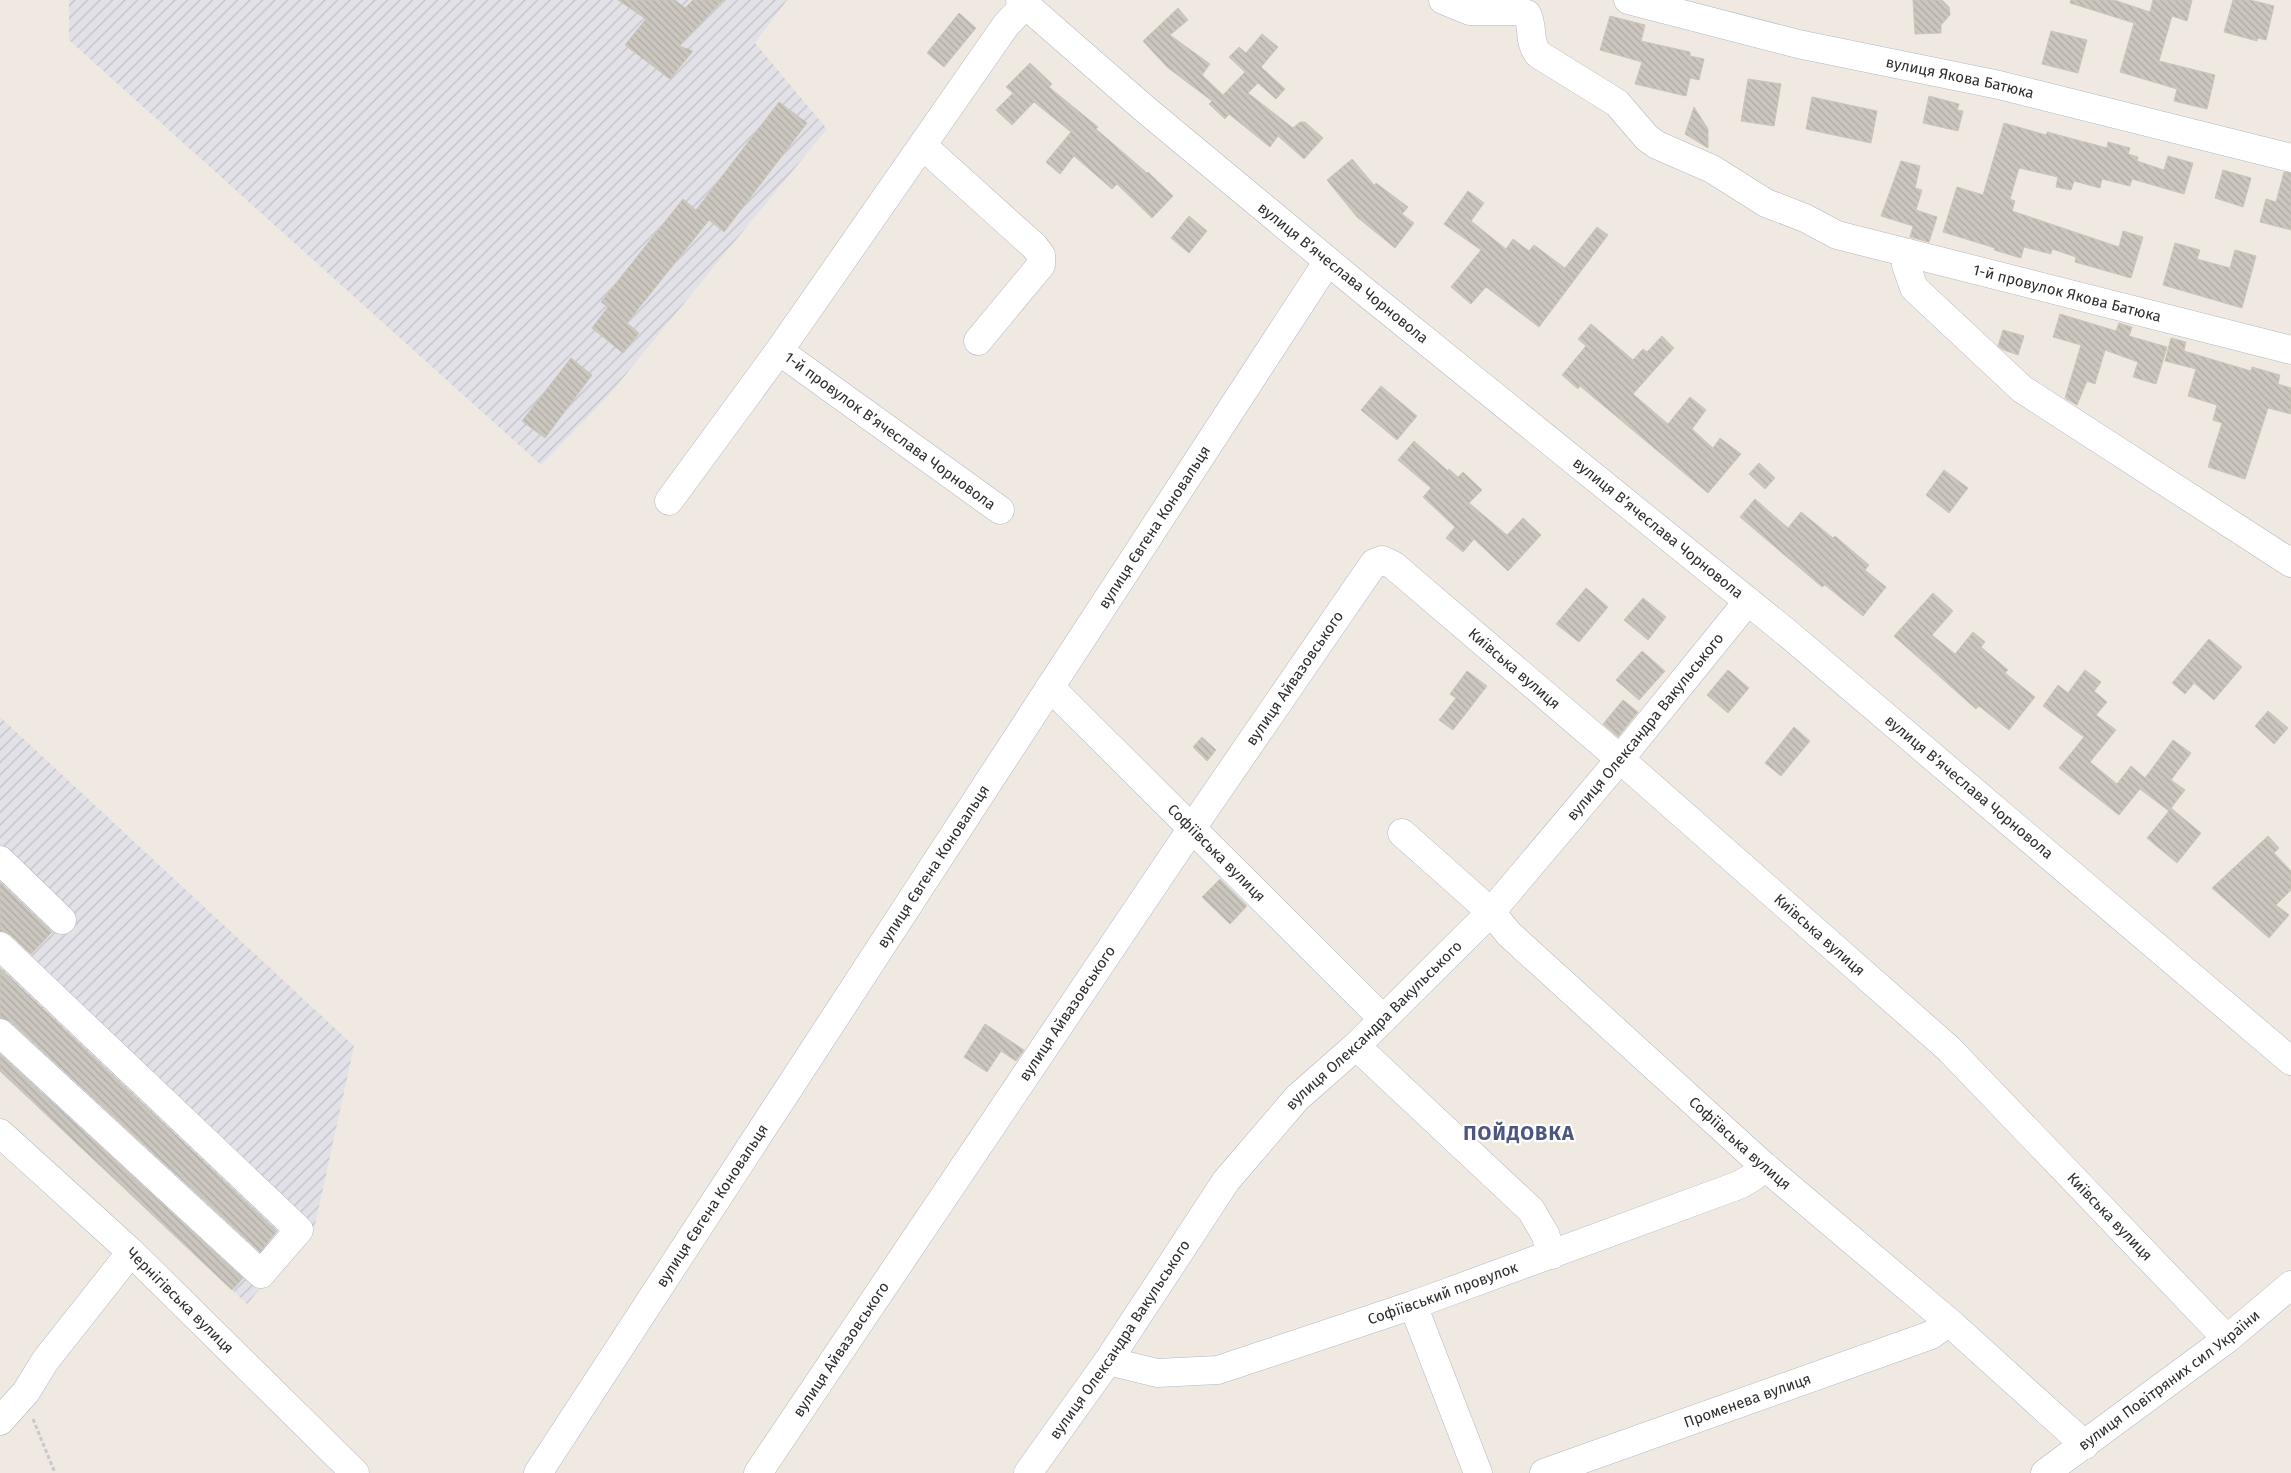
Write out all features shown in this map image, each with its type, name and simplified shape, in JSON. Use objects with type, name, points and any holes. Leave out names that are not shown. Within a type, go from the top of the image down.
[{"type":"street","points":[[1442,0],[1470,11],[1516,11],[1530,7]]},
{"type":"street","name":"вулиця Якова Батюка","points":[[1628,0],[1798,44],[1999,85],[2291,158]]},
{"type":"street","name":"1-й провулок Вʼячеслава Чорновола","points":[[669,500],[779,352],[1022,2]]},
{"type":"street","name":"вулиця Вʼячеслава Чорновола","points":[[1022,2],[1146,110],[1328,261],[1748,601],[2291,1061]]},
{"type":"street","name":"1-й провулок Якова Батюка","points":[[1530,7],[1530,38],[1538,54],[1616,103],[1652,141],[1679,156],[1712,169],[1766,203],[1805,218],[1842,237],[2291,350]]},
{"type":"street","points":[[923,146],[1034,246],[1041,255],[1041,265],[978,341]]},
{"type":"street","points":[[1907,253],[1907,271],[1914,288],[2022,389],[2284,558]]},
{"type":"street","name":"вулиця Євгена Коновальця","points":[[538,1473],[1328,261]]},
{"type":"street","name":"1-й провулок Вʼячеслава Чорновола","points":[[779,352],[1000,510]]},
{"type":"street","name":"Київська вулиця","points":[[1382,560],[1393,565],[1620,759],[1949,1049],[2227,1339]]},
{"type":"street","name":"вулиця Айвазовського","points":[[758,1473],[1192,828],[1374,563],[1382,560]]},
{"type":"street","name":"вулиця Олександра Вакульського","points":[[1028,1473],[1108,1361],[1226,1181],[1297,1098],[1356,1046],[1382,1018],[1491,912],[1620,759],[1748,601]]},
{"type":"street","name":"Софіївська вулиця","points":[[1050,687],[1382,1018]]},
{"type":"street","name":"Софіївська вулиця","points":[[1402,833],[1491,912],[1510,934],[1764,1166],[1949,1322],[2085,1445]]},
{"type":"street","points":[[0,860],[62,920]]},
{"type":"street","points":[[0,946],[300,1230],[261,1274],[0,1033]]},
{"type":"street","points":[[1356,1046],[1531,1210],[1545,1234],[1552,1255]]},
{"type":"street","name":"Чернігівська вулиця","points":[[3,1143],[130,1252],[355,1473]]},
{"type":"street","name":"Софіївський провулок","points":[[1108,1361],[1157,1373],[1218,1370],[1413,1305],[1552,1255],[1738,1185],[1753,1177],[1764,1166]]},
{"type":"street","points":[[0,1421],[26,1392],[45,1361],[130,1252]]},
{"type":"street","name":"вулиця Повітряних сил України","points":[[2045,1473],[2227,1339],[2291,1285]]},
{"type":"street","points":[[1413,1305],[1478,1473]]},
{"type":"street","name":"Променева вулиця","points":[[1544,1473],[1931,1335],[1949,1322]]},
{"type":"path","points":[[26,1392],[32,1417],[56,1473]]},
{"type":"shaded area","points":[[69,0],[787,0],[755,43],[827,129],[608,396],[541,465],[69,40]]},
{"type":"shaded area","points":[[0,717],[354,1046],[315,1225],[247,1304],[0,1071]]},
{"type":"building","points":[[618,0],[675,0],[685,8],[693,0],[723,0],[679,46],[693,51],[670,79],[625,45],[646,19]]},
{"type":"building","points":[[1913,0],[1942,0],[1949,7],[1950,15],[1941,25],[1941,33],[1915,34]]},
{"type":"building","points":[[2071,0],[2114,0],[2150,12],[2153,0],[2192,0],[2187,21],[2172,16],[2159,61],[2215,75],[2207,109],[2174,101],[2177,89],[2120,72],[2134,23],[2070,3]]},
{"type":"building","points":[[2233,0],[2250,0],[2274,6],[2266,40],[2258,38],[2257,41],[2224,32]]},
{"type":"building","points":[[1178,8],[1188,20],[1170,35],[1210,64],[1202,75],[1223,95],[1245,72],[1229,57],[1239,47],[1246,53],[1262,34],[1278,47],[1261,67],[1285,89],[1276,99],[1258,83],[1248,93],[1293,128],[1300,122],[1305,122],[1323,138],[1304,159],[1278,136],[1270,147],[1229,114],[1225,119],[1209,104],[1212,101],[1167,67],[1143,41]]},
{"type":"building","points":[[959,13],[976,28],[944,67],[927,53]]},
{"type":"building","points":[[1610,16],[1645,25],[1641,41],[1690,52],[1690,56],[1704,59],[1699,80],[1690,78],[1686,96],[1635,84],[1642,62],[1600,50]]},
{"type":"building","points":[[2051,31],[2087,40],[2078,73],[2042,64]]},
{"type":"building","points":[[1030,63],[1052,84],[1049,87],[1098,127],[1096,129],[1148,172],[1173,196],[1152,218],[1117,184],[1112,189],[1074,156],[1060,174],[1046,162],[1071,132],[1034,102],[1012,125],[996,110],[1013,93],[1006,87]]},
{"type":"building","points":[[1748,79],[1781,84],[1774,126],[1741,121]]},
{"type":"building","points":[[1929,96],[1959,104],[1957,110],[1963,111],[1958,131],[1923,123]]},
{"type":"building","points":[[1812,97],[1877,111],[1871,143],[1806,129]]},
{"type":"building","points":[[779,102],[807,123],[724,232],[709,220],[627,323],[639,333],[623,353],[592,328],[608,307],[601,302],[683,199],[696,210]]},
{"type":"building","points":[[1694,107],[1708,129],[1708,148],[1685,134]]},
{"type":"building","points":[[2004,123],[2046,135],[2047,132],[2107,148],[2108,142],[2130,148],[2128,154],[2138,157],[2137,161],[2164,170],[2168,156],[2193,163],[2184,194],[2132,179],[2130,186],[2102,179],[2100,188],[2074,181],[2071,190],[2056,187],[2058,177],[2019,168],[2010,199],[2015,201],[2012,211],[2119,247],[2123,231],[2143,237],[2131,278],[2075,262],[2076,257],[2052,249],[2051,254],[2024,247],[2021,258],[1943,232],[1957,187],[1983,195]]},
{"type":"building","points":[[1352,159],[1374,185],[1376,183],[1408,207],[1402,214],[1414,223],[1395,248],[1357,217],[1327,180]]},
{"type":"building","points":[[1901,161],[1920,166],[1915,188],[1922,190],[1916,210],[1937,217],[1929,242],[1910,237],[1913,226],[1881,216]]},
{"type":"building","points":[[2223,170],[2251,178],[2243,207],[2215,198]]},
{"type":"building","points":[[2284,172],[2291,173],[2291,230],[2260,222],[2266,199],[2276,202]]},
{"type":"building","points":[[1468,191],[1484,203],[1471,221],[1506,249],[1513,239],[1529,251],[1534,245],[1565,268],[1597,227],[1608,235],[1539,327],[1486,287],[1471,304],[1451,287],[1481,250],[1444,224]]},
{"type":"building","points":[[1189,216],[1207,231],[1189,253],[1171,238]]},
{"type":"building","points":[[2175,243],[2200,250],[2197,259],[2230,268],[2235,250],[2256,256],[2242,308],[2163,285]]},
{"type":"building","points":[[2060,314],[2116,331],[2119,323],[2132,327],[2129,336],[2167,347],[2156,384],[2133,377],[2138,362],[2105,350],[2095,384],[2087,381],[2077,405],[2065,398],[2081,345],[2053,337]]},
{"type":"building","points":[[1591,324],[1633,360],[1643,349],[1647,352],[1662,336],[1674,348],[1633,394],[1668,424],[1690,397],[1706,410],[1692,429],[1713,448],[1720,438],[1741,454],[1708,493],[1580,386],[1578,389],[1562,375],[1586,346],[1578,339]]},
{"type":"building","points":[[2003,330],[2024,336],[2018,355],[1998,346]]},
{"type":"building","points":[[2171,338],[2186,342],[2184,351],[2251,371],[2252,367],[2280,375],[2278,384],[2291,388],[2291,414],[2268,408],[2245,479],[2208,467],[2222,423],[2213,420],[2217,405],[2188,396],[2196,369],[2165,361]]},
{"type":"building","points":[[571,358],[592,375],[545,438],[522,421]]},
{"type":"building","points":[[1381,386],[1417,416],[1397,440],[1361,410]]},
{"type":"building","points":[[1414,441],[1448,471],[1449,469],[1458,477],[1463,472],[1482,490],[1469,503],[1507,535],[1523,518],[1541,535],[1508,571],[1474,539],[1463,552],[1446,538],[1455,527],[1423,497],[1431,488],[1398,460]]},
{"type":"building","points":[[1759,463],[1775,478],[1765,489],[1749,474]]},
{"type":"building","points":[[1944,470],[1968,488],[1949,513],[1926,495]]},
{"type":"building","points":[[1755,499],[1788,528],[1801,512],[1833,538],[1835,536],[1869,565],[1865,570],[1886,587],[1863,616],[1825,585],[1822,587],[1740,517]]},
{"type":"building","points":[[1586,588],[1608,607],[1579,642],[1556,624]]},
{"type":"building","points":[[1933,593],[1953,611],[1932,635],[1955,654],[1973,632],[1985,642],[1981,647],[2008,670],[2005,673],[2035,697],[2009,730],[1979,706],[1976,709],[1894,636]]},
{"type":"building","points":[[1643,598],[1666,617],[1648,640],[1624,620]]},
{"type":"building","points":[[2209,639],[2242,667],[2214,700],[2194,683],[2185,694],[2172,683]]},
{"type":"building","points":[[1642,651],[1665,671],[1639,700],[1616,680]]},
{"type":"building","points":[[1728,670],[1749,688],[1728,713],[1707,695]]},
{"type":"building","points":[[2085,670],[2101,682],[2094,691],[2107,702],[2096,715],[2116,730],[2090,762],[2117,784],[2131,766],[2145,778],[2173,740],[2191,753],[2171,780],[2185,790],[2171,808],[2201,833],[2177,863],[2147,838],[2169,811],[2140,789],[2119,815],[2059,768],[2084,737],[2043,706],[2058,685],[2068,693]]},
{"type":"building","points":[[1467,671],[1487,686],[1453,730],[1439,720],[1456,698],[1450,694]]},
{"type":"building","points":[[1623,700],[1638,712],[1618,737],[1603,724]]},
{"type":"building","points":[[2268,711],[2288,728],[2274,744],[2255,726]]},
{"type":"building","points":[[1794,727],[1810,741],[1781,776],[1765,763]]},
{"type":"building","points":[[1202,737],[1216,750],[1207,761],[1193,747]]},
{"type":"building","points":[[2268,836],[2279,848],[2274,853],[2291,871],[2291,890],[2276,905],[2289,915],[2269,938],[2212,888]]},
{"type":"building","points":[[1220,879],[1247,906],[1230,924],[1202,897]]},
{"type":"building","points":[[0,882],[52,932],[31,954],[11,935],[0,931]]},
{"type":"building","points":[[0,968],[277,1231],[260,1252],[11,1022],[0,1018]]},
{"type":"building","points":[[985,1024],[1024,1050],[1016,1061],[1001,1051],[987,1072],[964,1057]]},
{"type":"building","points":[[0,1054],[243,1278],[232,1290],[0,1071]]},
{"type":"district","name":"ПОЙДОВКА","points":[[1519,1133]]}]
